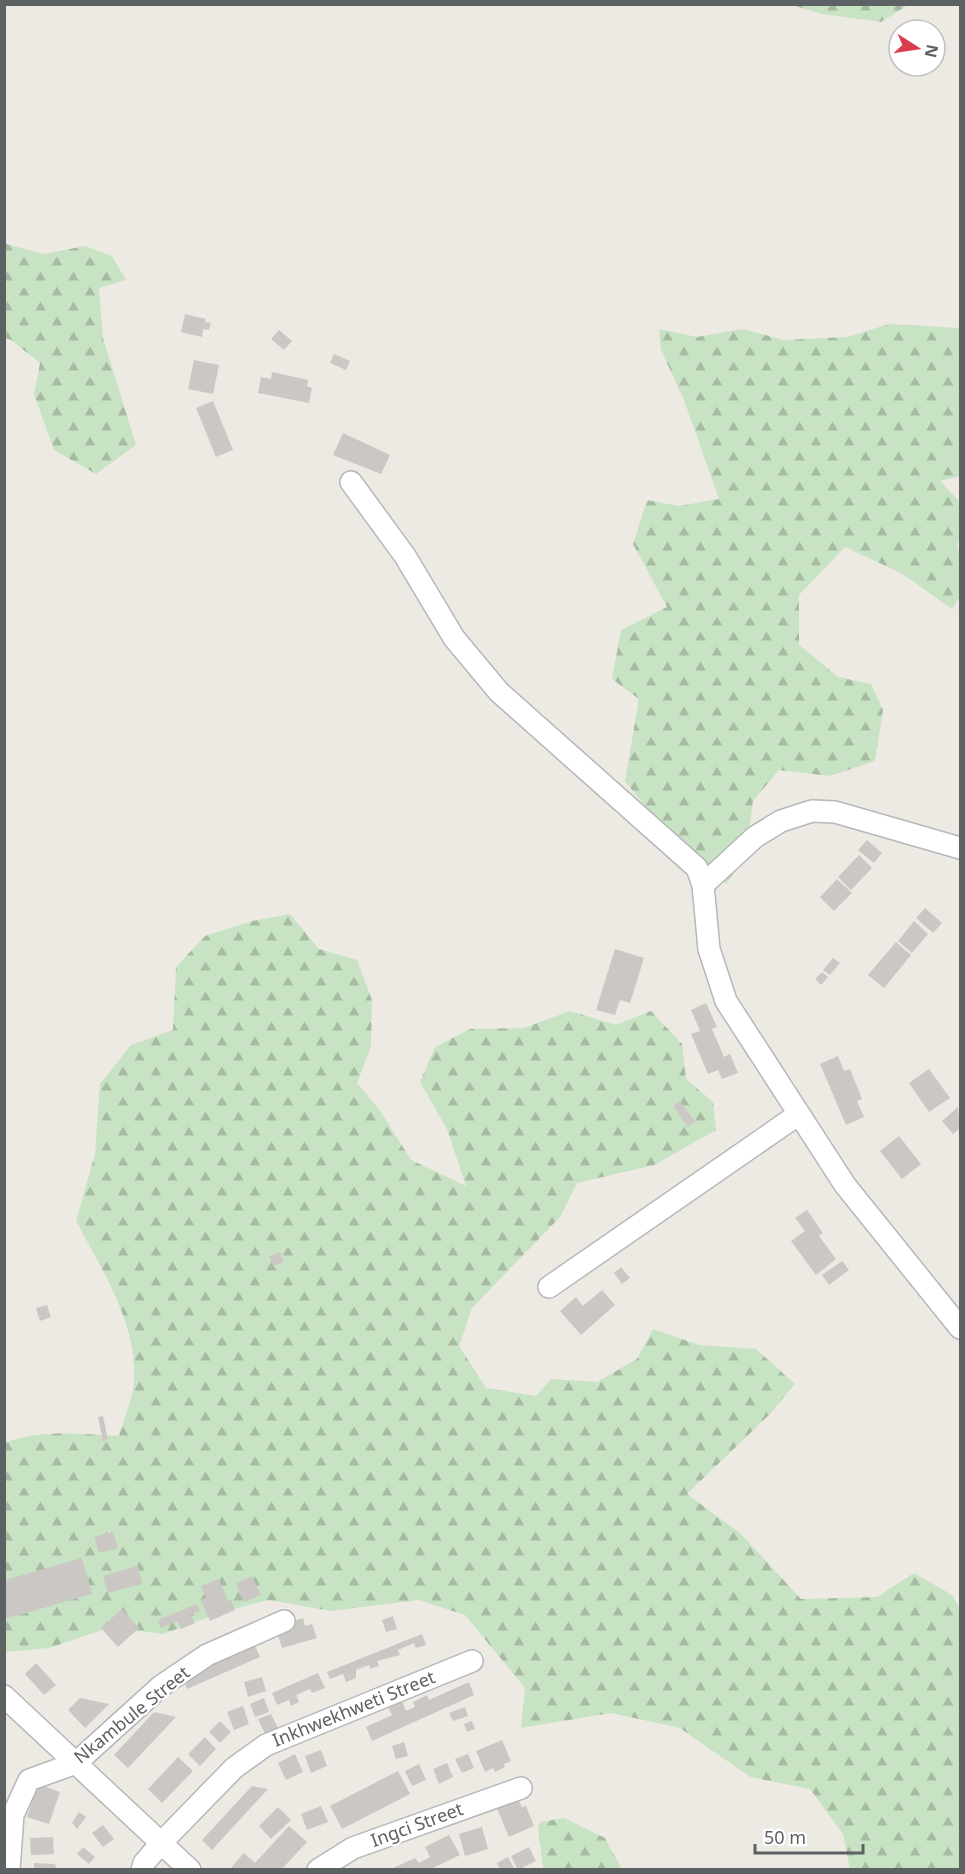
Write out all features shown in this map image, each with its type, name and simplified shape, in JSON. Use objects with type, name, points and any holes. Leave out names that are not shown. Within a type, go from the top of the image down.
[{"type":"street","points":[[351,482],[405,556],[454,638],[499,692],[697,868],[703,885],[709,949],[726,1001],[845,1185],[960,1329]]},
{"type":"street","points":[[703,885],[756,837],[780,821],[812,811],[835,812],[960,848]]},
{"type":"street","points":[[549,1287],[799,1114]]},
{"type":"street","name":"Nkambule Street","points":[[9,1869],[13,1815],[29,1780],[76,1763],[161,1686],[207,1655],[284,1621]]},
{"type":"street","name":"Inkhwekhweti Street","points":[[142,1869],[144,1863],[162,1842],[234,1768],[266,1744],[472,1661]]},
{"type":"street","points":[[4,1696],[190,1869]]},
{"type":"street","name":"Ingci Street","points":[[318,1869],[353,1848],[521,1788]]},
{"type":"green space","points":[[792,5],[908,5],[881,22],[822,14]]},
{"type":"green space","points":[[6,244],[44,254],[85,246],[112,256],[126,280],[99,288],[103,338],[136,445],[96,474],[54,450],[34,394],[40,363],[11,340],[5,338]]},
{"type":"green space","points":[[889,324],[960,328],[960,476],[940,481],[960,502],[960,537],[957,546],[960,555],[960,597],[952,609],[901,573],[845,547],[799,595],[799,645],[838,677],[871,684],[883,710],[875,761],[830,776],[779,770],[753,801],[746,855],[726,884],[646,807],[625,781],[639,699],[612,679],[621,630],[667,607],[633,544],[647,500],[679,506],[719,499],[684,400],[661,350],[659,329],[697,337],[742,329],[784,340],[847,337]]},
{"type":"green space","points":[[290,914],[319,949],[357,960],[372,1000],[371,1046],[357,1083],[379,1109],[411,1160],[466,1186],[447,1129],[420,1082],[435,1047],[470,1029],[524,1028],[570,1011],[616,1025],[651,1011],[682,1044],[686,1079],[713,1102],[716,1130],[654,1165],[577,1183],[560,1217],[472,1308],[459,1346],[486,1388],[536,1396],[551,1379],[597,1382],[637,1359],[653,1329],[699,1345],[756,1349],[795,1384],[768,1416],[687,1494],[741,1534],[801,1599],[877,1597],[914,1573],[952,1595],[960,1609],[960,1869],[850,1869],[843,1834],[810,1789],[750,1777],[680,1728],[611,1713],[521,1728],[525,1688],[465,1615],[419,1600],[331,1611],[269,1600],[226,1611],[163,1634],[111,1627],[49,1648],[5,1652],[5,1443],[46,1434],[119,1436],[133,1389],[134,1361],[125,1319],[76,1221],[95,1154],[100,1084],[131,1045],[173,1030],[176,967],[205,936],[252,921]]},
{"type":"green space","points":[[564,1818],[605,1838],[622,1869],[543,1869],[538,1827],[541,1822]]},
{"type":"building","points":[[185,314],[206,319],[205,322],[211,323],[209,330],[203,329],[202,337],[181,332]]},
{"type":"building","points":[[279,330],[292,341],[284,350],[271,339]]},
{"type":"building","points":[[334,354],[350,361],[346,370],[330,363]]},
{"type":"building","points":[[194,360],[219,365],[213,394],[188,389]]},
{"type":"building","points":[[272,372],[308,380],[307,386],[312,388],[309,403],[258,393],[261,377],[271,379]]},
{"type":"building","points":[[213,401],[233,450],[216,457],[196,408]]},
{"type":"building","points":[[343,433],[390,455],[381,474],[333,455]]},
{"type":"building","points":[[867,840],[882,853],[874,863],[858,850]]},
{"type":"building","points":[[859,855],[872,868],[851,890],[838,877]]},
{"type":"building","points":[[837,879],[852,893],[834,911],[820,897]]},
{"type":"building","points":[[925,908],[942,923],[933,933],[916,918]]},
{"type":"building","points":[[914,921],[928,934],[912,953],[898,941]]},
{"type":"building","points":[[896,942],[911,955],[884,988],[868,975]]},
{"type":"building","points":[[615,949],[644,958],[630,1003],[620,1000],[615,1015],[596,1010]]},
{"type":"building","points":[[833,958],[840,963],[830,975],[823,970]]},
{"type":"building","points":[[822,972],[828,977],[821,985],[815,979]]},
{"type":"building","points":[[706,1003],[717,1027],[712,1029],[724,1057],[730,1054],[738,1073],[722,1079],[718,1070],[708,1074],[691,1034],[700,1031],[691,1010]]},
{"type":"building","points":[[838,1056],[844,1071],[850,1069],[862,1099],[857,1101],[864,1117],[846,1125],[820,1064]]},
{"type":"building","points":[[929,1069],[950,1098],[929,1112],[909,1083]]},
{"type":"building","points":[[680,1101],[695,1122],[688,1127],[673,1106]]},
{"type":"building","points":[[958,1107],[960,1128],[953,1134],[942,1121]]},
{"type":"building","points":[[899,1136],[921,1164],[902,1179],[880,1151]]},
{"type":"building","points":[[807,1210],[823,1233],[819,1236],[836,1259],[816,1275],[791,1241],[805,1231],[795,1218]]},
{"type":"building","points":[[280,1252],[284,1262],[273,1266],[269,1256]]},
{"type":"building","points":[[842,1261],[849,1270],[829,1285],[822,1275]]},
{"type":"building","points":[[621,1267],[630,1278],[622,1284],[614,1273]]},
{"type":"building","points":[[602,1290],[615,1305],[581,1335],[560,1311],[576,1297],[583,1306]]},
{"type":"building","points":[[47,1305],[51,1317],[40,1321],[36,1308]]},
{"type":"building","points":[[103,1416],[108,1440],[103,1441],[98,1417]]},
{"type":"building","points":[[113,1532],[118,1548],[99,1553],[94,1537]]},
{"type":"building","points":[[82,1558],[92,1594],[5,1619],[5,1580]]},
{"type":"building","points":[[138,1566],[142,1584],[108,1593],[103,1576]]},
{"type":"building","points":[[252,1576],[261,1595],[244,1602],[236,1583]]},
{"type":"building","points":[[219,1579],[228,1601],[231,1600],[235,1610],[210,1621],[201,1600],[206,1598],[201,1586]]},
{"type":"building","points":[[197,1604],[200,1611],[191,1615],[195,1623],[181,1629],[178,1621],[161,1628],[158,1620]]},
{"type":"building","points":[[122,1609],[139,1628],[118,1647],[101,1628]]},
{"type":"building","points":[[393,1616],[397,1629],[386,1632],[382,1620]]},
{"type":"building","points":[[303,1618],[305,1626],[312,1624],[317,1638],[282,1648],[278,1635],[293,1630],[291,1622]]},
{"type":"building","points":[[422,1634],[426,1645],[416,1648],[414,1643],[398,1650],[400,1655],[377,1661],[379,1666],[370,1669],[369,1665],[356,1670],[356,1678],[346,1682],[343,1674],[330,1679],[327,1672]]},
{"type":"building","points":[[253,1641],[260,1657],[187,1689],[183,1679]]},
{"type":"building","points":[[36,1663],[56,1685],[44,1695],[25,1674]]},
{"type":"building","points":[[318,1673],[325,1688],[312,1693],[310,1689],[296,1695],[299,1702],[291,1706],[289,1700],[277,1705],[272,1693]]},
{"type":"building","points":[[262,1677],[266,1691],[248,1697],[244,1682]]},
{"type":"building","points":[[469,1682],[474,1695],[372,1741],[366,1727],[392,1715],[388,1707],[402,1701],[406,1711],[415,1707],[413,1702],[427,1695],[429,1700]]},
{"type":"building","points":[[80,1698],[109,1704],[85,1728],[68,1710]]},
{"type":"building","points":[[264,1698],[269,1712],[255,1717],[250,1704]]},
{"type":"building","points":[[243,1706],[249,1724],[234,1730],[227,1712]]},
{"type":"building","points":[[465,1707],[468,1716],[453,1721],[449,1713]]},
{"type":"building","points":[[154,1712],[176,1717],[128,1768],[114,1755]]},
{"type":"building","points":[[271,1714],[278,1728],[265,1734],[258,1719]]},
{"type":"building","points":[[220,1721],[231,1732],[220,1743],[209,1732]]},
{"type":"building","points":[[472,1721],[475,1729],[467,1732],[464,1724]]},
{"type":"building","points":[[205,1737],[216,1749],[200,1766],[188,1754]]},
{"type":"building","points":[[502,1740],[511,1761],[495,1772],[493,1768],[485,1772],[476,1751]]},
{"type":"building","points":[[404,1742],[408,1756],[396,1759],[392,1746]]},
{"type":"building","points":[[321,1750],[327,1766],[311,1773],[305,1756]]},
{"type":"building","points":[[295,1754],[303,1772],[286,1780],[278,1763]]},
{"type":"building","points":[[468,1754],[474,1768],[462,1773],[455,1759]]},
{"type":"building","points":[[178,1757],[193,1771],[162,1803],[148,1789]]},
{"type":"building","points":[[447,1763],[453,1777],[439,1784],[433,1769]]},
{"type":"building","points":[[419,1764],[426,1780],[412,1786],[405,1771]]},
{"type":"building","points":[[398,1771],[410,1794],[342,1829],[330,1806]]},
{"type":"building","points":[[38,1784],[60,1792],[49,1824],[27,1817]]},
{"type":"building","points":[[252,1786],[268,1789],[212,1850],[202,1840]]},
{"type":"building","points":[[517,1797],[522,1807],[526,1806],[534,1826],[509,1837],[496,1806]]},
{"type":"building","points":[[321,1806],[328,1822],[307,1830],[301,1814]]},
{"type":"building","points":[[278,1807],[291,1820],[271,1839],[259,1826]]},
{"type":"building","points":[[79,1812],[86,1817],[77,1829],[72,1823]]},
{"type":"building","points":[[103,1825],[114,1839],[103,1847],[92,1833]]},
{"type":"building","points":[[289,1826],[307,1842],[281,1870],[229,1870],[244,1853],[255,1863]]},
{"type":"building","points":[[482,1827],[488,1849],[465,1856],[459,1834]]},
{"type":"building","points":[[449,1835],[460,1855],[429,1870],[389,1870],[415,1858],[419,1863],[430,1857],[425,1847]]},
{"type":"building","points":[[53,1837],[54,1854],[31,1855],[30,1838]]},
{"type":"building","points":[[83,1847],[95,1857],[89,1864],[77,1854]]},
{"type":"building","points":[[529,1847],[536,1861],[518,1870],[511,1856]]},
{"type":"building","points":[[508,1857],[515,1870],[500,1870],[497,1863]]},
{"type":"building","points":[[34,1863],[55,1864],[57,1870],[34,1870]]}]
